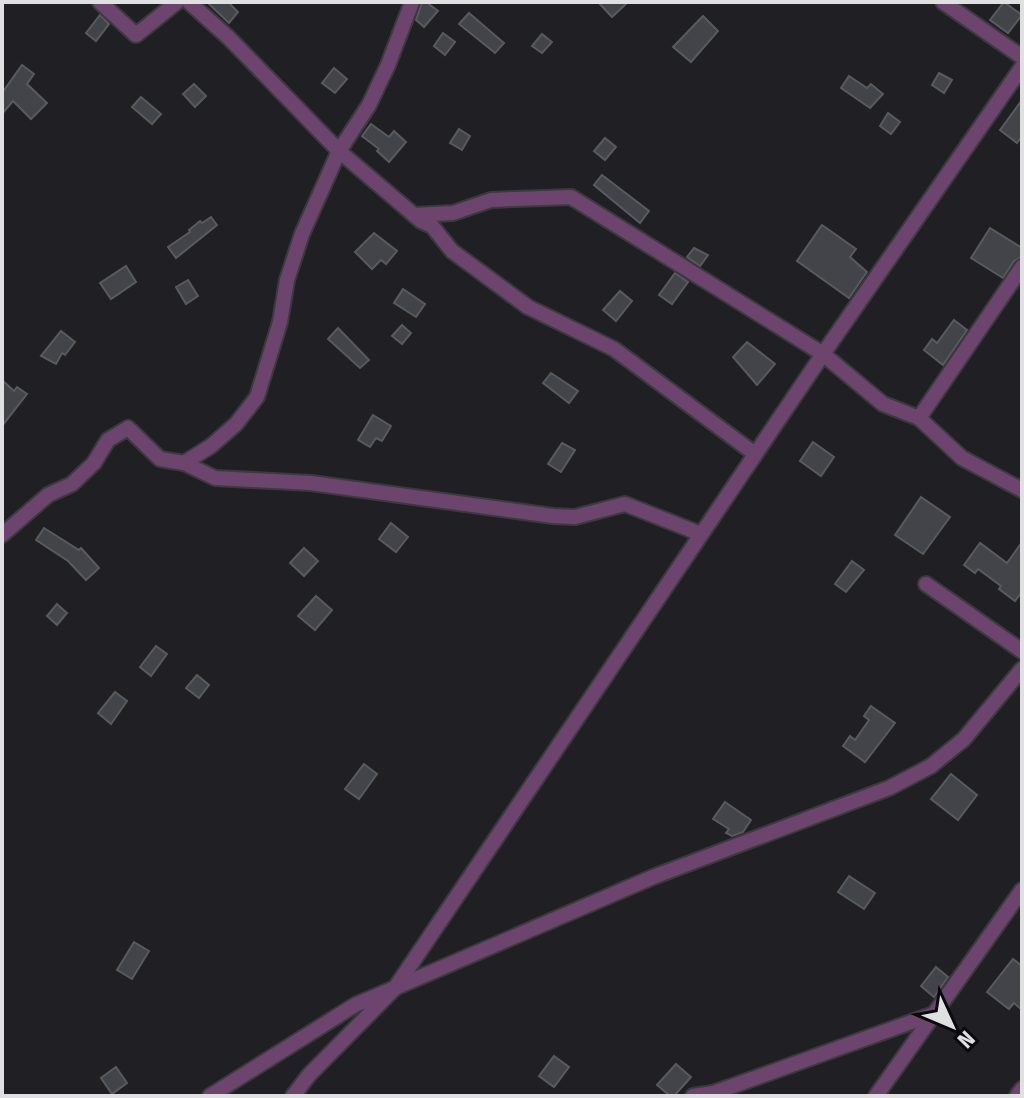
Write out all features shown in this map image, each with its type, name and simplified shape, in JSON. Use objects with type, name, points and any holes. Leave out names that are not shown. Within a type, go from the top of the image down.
[{"type":"street","points":[[100,2],[136,35],[177,2]]},
{"type":"street","points":[[189,2],[229,38],[339,151],[414,215],[432,226],[452,251],[528,307],[614,349],[755,454]]},
{"type":"street","points":[[184,463],[211,446],[236,424],[257,397],[302,234],[339,151],[369,105],[388,65],[412,2]]},
{"type":"street","points":[[943,2],[1022,57]]},
{"type":"street","points":[[293,1096],[309,1075],[395,988],[823,354],[1022,67]]},
{"type":"street","points":[[414,215],[453,213],[491,200],[571,197],[823,354],[883,404],[919,418],[962,458],[1019,482]]},
{"type":"street","points":[[919,418],[1022,267]]},
{"type":"street","points":[[2,535],[48,495],[72,484],[94,463],[108,440],[128,428],[160,459],[184,463],[215,478],[311,483],[553,516],[575,517],[625,504],[701,534]]},
{"type":"street","points":[[926,584],[1022,651]]},
{"type":"street","points":[[210,1096],[323,1024],[395,988],[653,877],[889,788],[931,766],[964,739],[1022,669]]},
{"type":"street","points":[[876,1096],[1022,890]]},
{"type":"street","points":[[693,1096],[712,1094],[931,1015]]},
{"type":"street","points":[[1017,1096],[1022,1089]]},
{"type":"building","points":[[207,2],[228,2],[238,12],[229,23]]},
{"type":"building","points":[[422,2],[438,11],[424,27],[416,20]]},
{"type":"building","points":[[598,2],[628,2],[612,17]]},
{"type":"building","points":[[1004,2],[1022,15],[1008,33],[990,20]]},
{"type":"building","points":[[469,13],[504,43],[495,53],[459,24]]},
{"type":"building","points":[[100,15],[109,24],[96,41],[86,33]]},
{"type":"building","points":[[703,16],[718,31],[691,62],[673,47]]},
{"type":"building","points":[[443,33],[455,42],[445,55],[434,46]]},
{"type":"building","points":[[542,34],[552,42],[542,53],[532,46]]},
{"type":"building","points":[[22,65],[34,74],[27,84],[47,103],[31,119],[13,101],[2,114],[2,93]]},
{"type":"building","points":[[334,68],[347,79],[335,93],[322,83]]},
{"type":"building","points":[[939,73],[952,80],[944,93],[932,85]]},
{"type":"building","points":[[849,76],[867,88],[871,84],[883,94],[870,108],[841,88]]},
{"type":"building","points":[[194,84],[206,96],[195,107],[183,94]]},
{"type":"building","points":[[141,97],[161,114],[152,124],[132,107]]},
{"type":"building","points":[[1022,100],[1022,136],[1017,143],[1000,130]]},
{"type":"building","points":[[888,113],[900,122],[891,134],[880,126]]},
{"type":"building","points":[[371,124],[389,137],[394,131],[406,142],[389,162],[377,151],[379,149],[362,136]]},
{"type":"building","points":[[459,129],[470,136],[462,150],[450,143]]},
{"type":"building","points":[[605,138],[616,147],[605,160],[594,151]]},
{"type":"building","points":[[602,175],[649,211],[640,223],[594,185]]},
{"type":"building","points":[[211,217],[217,225],[176,258],[168,247],[200,221],[202,223]]},
{"type":"building","points":[[822,225],[856,249],[850,257],[867,272],[849,298],[797,261]]},
{"type":"building","points":[[990,228],[1022,248],[1022,257],[1014,261],[1003,278],[971,258]]},
{"type":"building","points":[[374,233],[397,251],[386,264],[381,260],[372,269],[355,252]]},
{"type":"building","points":[[694,248],[708,255],[700,266],[687,257]]},
{"type":"building","points":[[126,266],[136,282],[111,299],[100,283]]},
{"type":"building","points":[[675,273],[688,282],[672,304],[659,295]]},
{"type":"building","points":[[188,280],[198,296],[186,304],[176,287]]},
{"type":"building","points":[[403,289],[425,304],[416,317],[394,303]]},
{"type":"building","points":[[620,291],[632,301],[616,321],[603,310]]},
{"type":"building","points":[[954,320],[967,330],[943,365],[924,350],[932,339],[937,343]]},
{"type":"building","points":[[402,325],[411,333],[402,344],[392,336]]},
{"type":"building","points":[[338,328],[369,360],[360,368],[328,339]]},
{"type":"building","points":[[61,331],[75,342],[65,355],[62,353],[56,364],[41,356]]},
{"type":"building","points":[[747,342],[775,364],[757,385],[733,357]]},
{"type":"building","points":[[551,373],[578,391],[569,403],[543,383]]},
{"type":"building","points":[[2,380],[14,391],[17,387],[27,394],[2,426]]},
{"type":"building","points":[[373,415],[391,426],[382,441],[376,438],[370,447],[358,440]]},
{"type":"building","points":[[813,442],[834,457],[821,476],[800,461]]},
{"type":"building","points":[[562,443],[575,450],[561,472],[548,464]]},
{"type":"building","points":[[921,497],[950,517],[923,554],[895,535]]},
{"type":"building","points":[[391,523],[408,537],[396,552],[379,539]]},
{"type":"building","points":[[44,528],[79,550],[81,548],[99,568],[86,580],[68,561],[36,540]]},
{"type":"building","points":[[1022,542],[1022,592],[1015,601],[978,569],[975,573],[964,565],[980,543],[1007,563]]},
{"type":"building","points":[[304,548],[318,561],[304,576],[290,563]]},
{"type":"building","points":[[852,561],[864,570],[846,592],[835,584]]},
{"type":"building","points":[[316,596],[332,610],[315,630],[298,616]]},
{"type":"building","points":[[57,604],[67,613],[57,625],[47,616]]},
{"type":"building","points":[[156,646],[167,654],[151,676],[140,667]]},
{"type":"building","points":[[197,675],[209,685],[199,698],[186,688]]},
{"type":"building","points":[[115,692],[127,701],[111,724],[98,713]]},
{"type":"building","points":[[871,706],[895,723],[865,762],[843,746],[850,736],[855,740],[869,720],[864,716]]},
{"type":"building","points":[[364,764],[377,774],[359,799],[345,789]]},
{"type":"building","points":[[951,774],[977,795],[958,820],[931,799]]},
{"type":"building","points":[[725,802],[751,820],[743,832],[732,836],[726,833],[729,829],[713,819]]},
{"type":"building","points":[[849,876],[875,893],[864,909],[838,892]]},
{"type":"building","points":[[134,942],[149,951],[132,979],[117,970]]},
{"type":"building","points":[[1013,959],[1022,966],[1022,1010],[1014,1003],[1009,1009],[987,992]]},
{"type":"building","points":[[936,967],[948,977],[934,997],[921,986]]},
{"type":"building","points":[[554,1056],[569,1067],[554,1087],[539,1076]]},
{"type":"building","points":[[676,1064],[691,1077],[674,1096],[670,1096],[657,1085]]},
{"type":"building","points":[[116,1067],[127,1083],[112,1094],[101,1078]]}]
